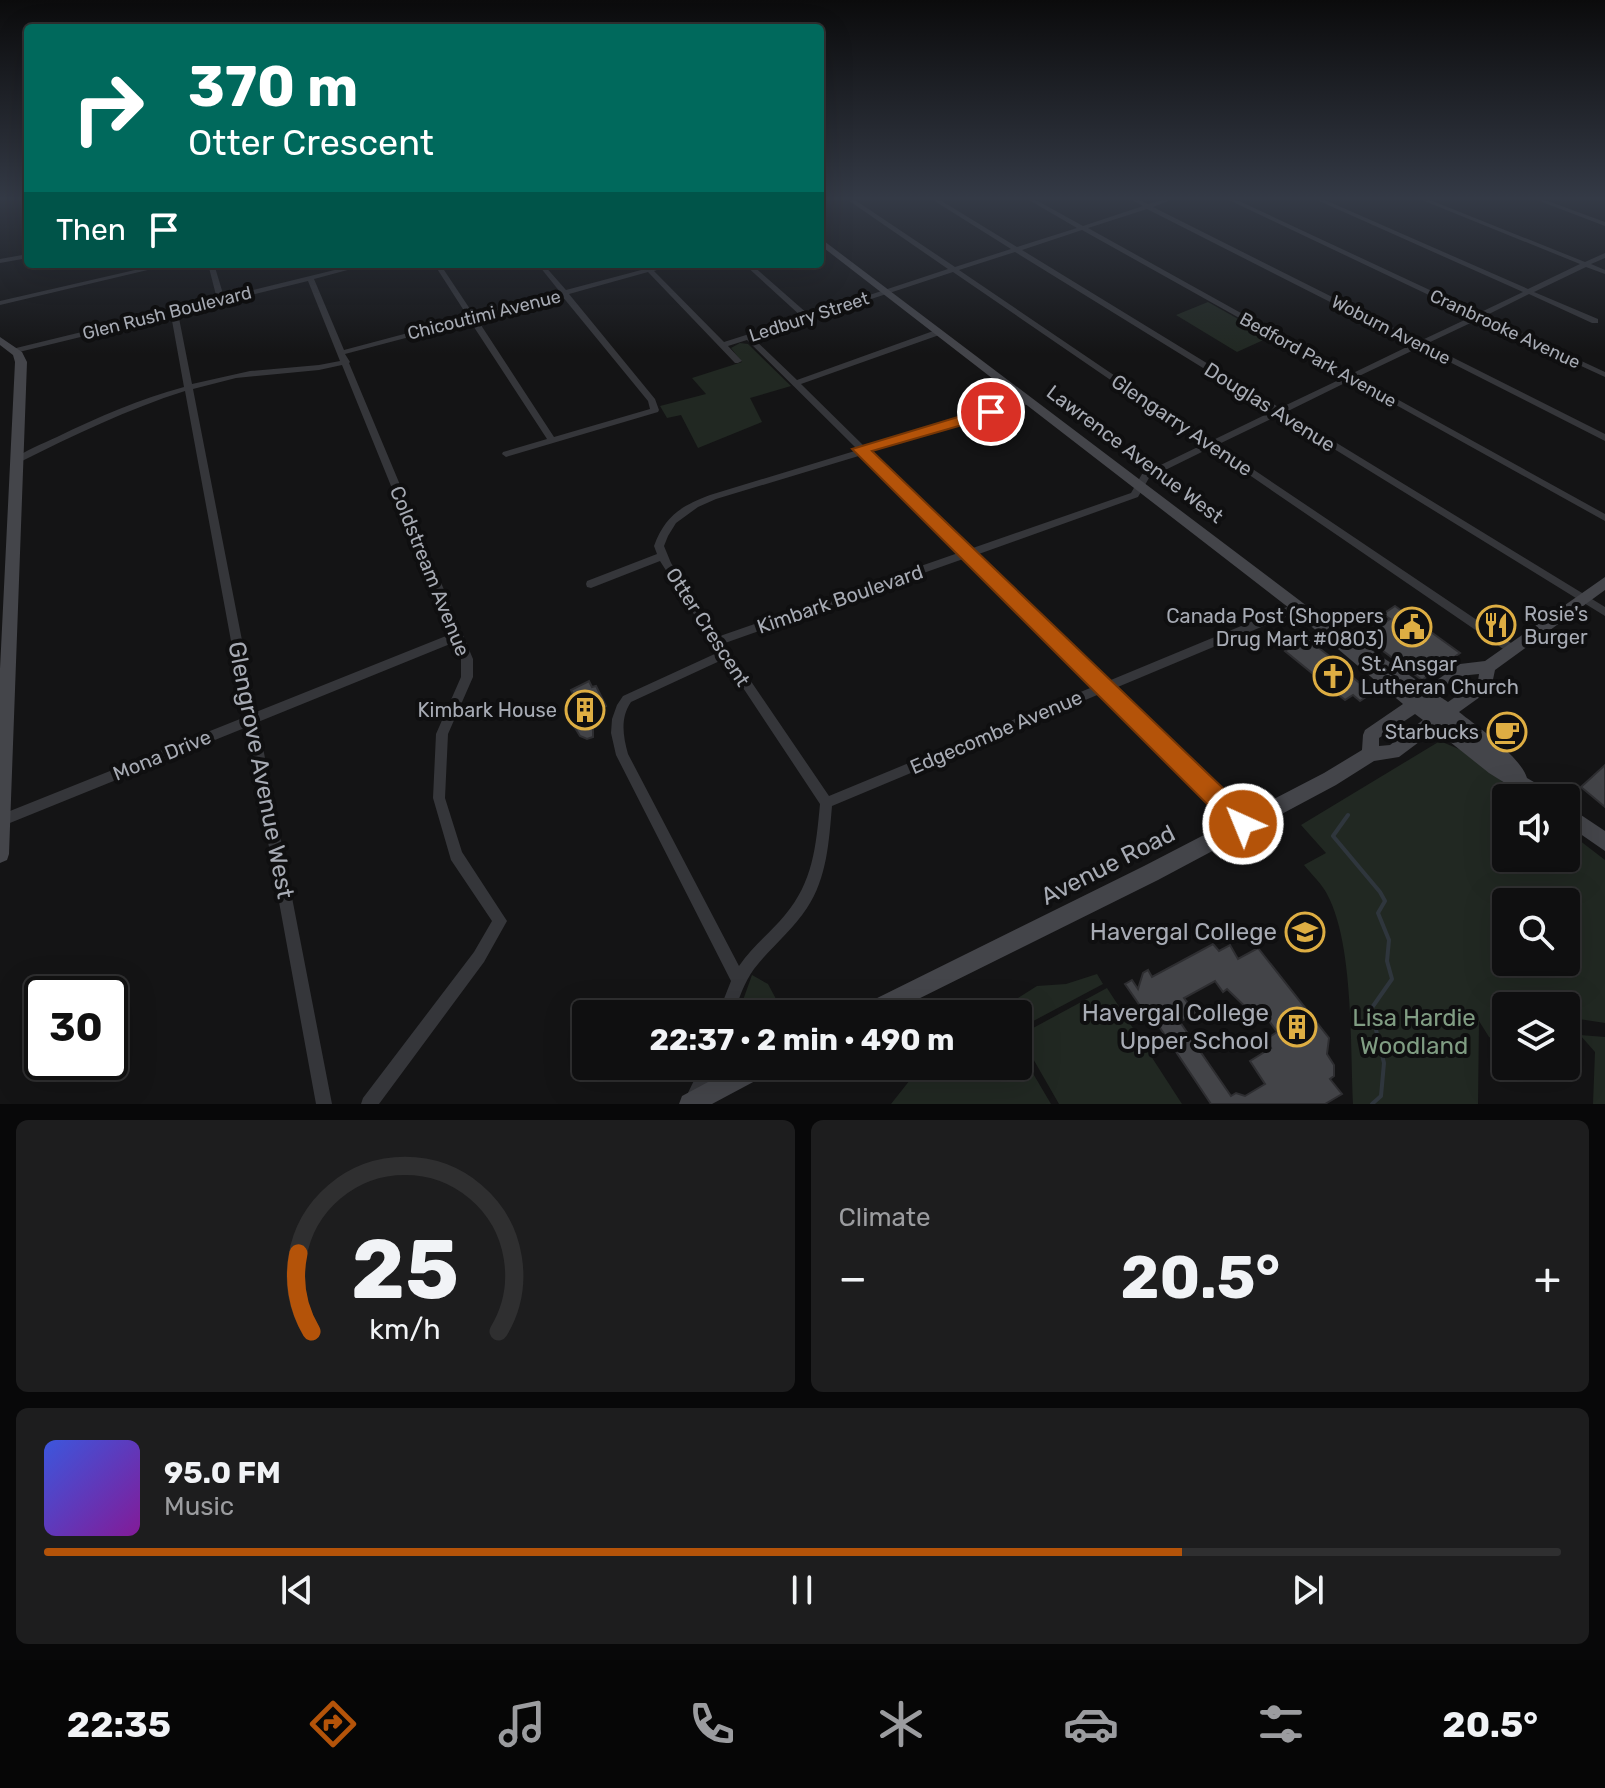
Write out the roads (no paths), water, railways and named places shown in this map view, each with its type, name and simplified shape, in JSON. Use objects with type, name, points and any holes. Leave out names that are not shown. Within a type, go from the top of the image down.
[{"type":"main road","name":"Lawrence Avenue West","points":[[834,252],[1298,607],[1346,645],[1359,660],[1421,701],[1495,768],[1525,784]]},
{"type":"main road","points":[[0,340],[15,351],[21,362],[0,854]]},
{"type":"main road","name":"Avenue Road","points":[[1371,754],[1371,735],[1466,669],[1488,667],[1605,582]]},
{"type":"main road","name":"Avenue Road","points":[[894,1000],[1243,824],[1371,754],[1393,752],[1485,684],[1488,667]]},
{"type":"main road","points":[[1580,823],[1605,842]]},
{"type":"main road","points":[[692,1103],[734,1080]]},
{"type":"street","name":"Glengarry Avenue","points":[[928,252],[1513,650]]},
{"type":"street","name":"Ledbury Street","points":[[723,345],[1012,252]]},
{"type":"street","name":"Douglas Avenue","points":[[1019,252],[1605,612]]},
{"type":"street","name":"Bedford Park Avenue","points":[[1124,252],[1605,518]]},
{"type":"street","name":"Woburn Avenue","points":[[1237,252],[1605,438]]},
{"type":"street","name":"Cranbrooke Avenue","points":[[1342,252],[1605,375]]},
{"type":"street","points":[[1437,252],[1595,321]]},
{"type":"street","points":[[1554,252],[1605,272]]},
{"type":"street","name":"Kimbark Boulevard","points":[[716,642],[1135,495],[1145,476],[1605,255]]},
{"type":"street","points":[[0,261],[24,257]]},
{"type":"street","points":[[0,303],[153,268]]},
{"type":"street","points":[[212,268],[221,300]]},
{"type":"street","points":[[328,268],[330,273]]},
{"type":"street","name":"Glen Rush Boulevard","points":[[15,351],[351,268]]},
{"type":"street","points":[[440,268],[551,439]]},
{"type":"street","points":[[506,454],[551,439],[645,416],[655,410],[652,401],[544,268]]},
{"type":"street","name":"Chicoutimi Avenue","points":[[17,460],[107,415],[190,386],[344,358],[472,317],[565,294],[644,268]]},
{"type":"street","points":[[648,268],[738,361]]},
{"type":"street","points":[[752,268],[807,317]]},
{"type":"street","name":"Coldstream Avenue","points":[[310,278],[458,636],[468,670],[442,734],[437,773],[440,807],[456,855],[475,889],[499,918],[499,927],[369,1104]]},
{"type":"street","name":"Glengrove Avenue West","points":[[174,311],[324,1104]]},
{"type":"street","points":[[796,383],[939,332]]},
{"type":"street","points":[[748,337],[1243,824]]},
{"type":"street","name":"Otter Crescent","points":[[826,803],[716,642],[663,556],[659,546],[664,530],[685,508],[860,449],[1029,401]]},
{"type":"street","points":[[591,584],[663,556]]},
{"type":"street","name":"Edgecombe Avenue","points":[[826,803],[1298,607]]},
{"type":"street","name":"Mona Drive","points":[[1,821],[458,636]]},
{"type":"street","points":[[725,654],[627,699],[621,705],[616,728],[622,755],[737,978]]},
{"type":"street","points":[[730,1000],[737,978],[804,902],[813,881],[826,803]]},
{"type":"street","points":[[692,1103],[703,1080]]},
{"type":"waterway","points":[[1348,815],[1333,836],[1385,901],[1378,913],[1389,940],[1387,961],[1392,979],[1371,1009],[1384,1063],[1381,1096],[1372,1104]]},
{"type":"place","name":"Rosie's Burger","points":[[1496,625]]},
{"type":"place","name":"Canada Post (Shoppers Drug Mart #0803)","points":[[1412,627]]},
{"type":"place","name":"St. Ansgar Lutheran Church","points":[[1333,676]]},
{"type":"place","name":"Kimbark House","points":[[585,710]]},
{"type":"place","name":"Starbucks","points":[[1507,732]]},
{"type":"place","name":"Havergal College","points":[[1305,932]]},
{"type":"place","name":"Havergal College Upper School","points":[[1297,1027]]},
{"type":"park label","name":"Lisa Hardie Woodland","points":[[1414,1032]]}]
